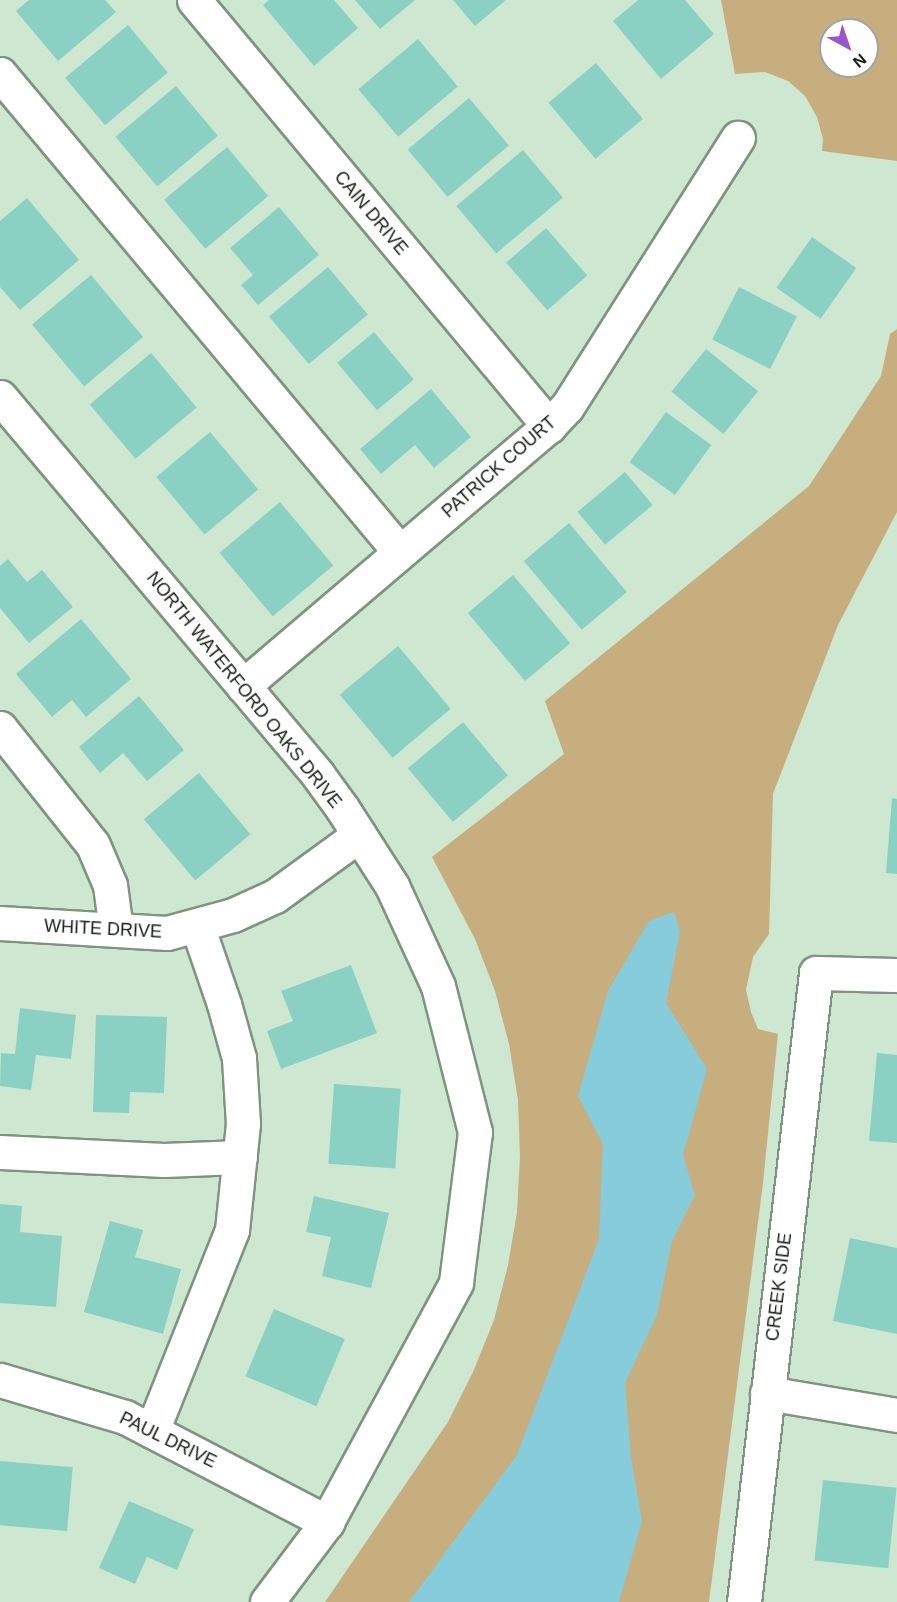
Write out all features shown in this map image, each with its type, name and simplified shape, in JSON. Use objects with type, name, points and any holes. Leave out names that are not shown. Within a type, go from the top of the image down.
[{"type":"street","name":"CAIN DRIVE","points":[[194,0],[549,426]]},
{"type":"street","points":[[0,74],[400,552]]},
{"type":"street","name":"PATRICK COURT","points":[[243,686],[549,426],[567,407],[738,138]]},
{"type":"street","name":"NORTH WATERFORD OAKS DRIVE","points":[[0,397],[318,775],[392,886],[438,986],[475,1132],[456,1283],[327,1522],[267,1602]]},
{"type":"street","points":[[0,728],[76,820],[93,845],[110,885],[116,930]]},
{"type":"street","name":"WHITE DRIVE","points":[[0,923],[167,933],[233,915],[275,897],[359,835]]},
{"type":"street","points":[[152,1431],[232,1230],[243,1124],[240,1058],[197,925]]},
{"type":"street","name":"CREEK SIDE","points":[[744,1602],[816,973],[897,975]]},
{"type":"street","points":[[0,1152],[164,1160],[240,1157]]},
{"type":"street","name":"PAUL DRIVE","points":[[0,1380],[125,1417],[327,1522]]},
{"type":"street","points":[[767,1393],[897,1415]]},
{"type":"shaded area","points":[[721,0],[897,0],[897,161],[822,151],[823,139],[817,117],[805,96],[788,81],[765,72],[735,74]]},
{"type":"shaded area","points":[[897,329],[897,512],[838,625],[773,794],[769,934],[753,957],[746,990],[758,1029],[778,1034],[763,1183],[709,1602],[325,1602],[448,1422],[473,1372],[494,1320],[508,1265],[517,1212],[520,1156],[518,1100],[509,1044],[495,991],[475,939],[432,857],[564,754],[545,701],[809,486],[881,376],[890,334]]},
{"type":"water","points":[[674,912],[680,931],[666,1003],[707,1069],[683,1155],[695,1195],[672,1241],[657,1315],[625,1383],[631,1457],[642,1521],[619,1602],[409,1602],[517,1455],[599,1239],[603,1144],[578,1096],[608,991],[649,921]]},
{"type":"building","points":[[29,0],[105,0],[116,12],[58,61],[16,11]]},
{"type":"building","points":[[269,0],[334,0],[358,28],[314,66],[263,5]]},
{"type":"building","points":[[355,0],[415,0],[380,29]]},
{"type":"building","points":[[453,0],[506,0],[475,26]]},
{"type":"building","points":[[638,0],[685,0],[714,34],[661,79],[613,21]]},
{"type":"building","points":[[128,25],[168,72],[105,125],[65,78]]},
{"type":"building","points":[[418,39],[458,86],[398,137],[358,89]]},
{"type":"building","points":[[596,63],[643,119],[595,159],[549,103]]},
{"type":"building","points":[[176,86],[218,136],[157,187],[115,137]]},
{"type":"building","points":[[469,98],[509,145],[448,197],[408,149]]},
{"type":"building","points":[[227,147],[268,196],[205,249],[164,200]]},
{"type":"building","points":[[523,150],[563,197],[496,253],[456,206]]},
{"type":"building","points":[[27,198],[79,260],[20,310],[0,287],[0,221]]},
{"type":"building","points":[[279,207],[319,255],[258,305],[241,285],[253,275],[230,248]]},
{"type":"building","points":[[546,228],[587,276],[547,310],[506,263]]},
{"type":"building","points":[[812,237],[856,268],[821,319],[776,288]]},
{"type":"building","points":[[328,267],[368,314],[309,364],[269,316]]},
{"type":"building","points":[[91,275],[143,337],[84,387],[32,324]]},
{"type":"building","points":[[739,287],[797,317],[770,369],[712,340]]},
{"type":"building","points":[[374,332],[414,379],[377,410],[337,363]]},
{"type":"building","points":[[706,349],[758,391],[723,434],[671,392]]},
{"type":"building","points":[[151,353],[197,407],[135,459],[90,404]]},
{"type":"building","points":[[431,389],[471,437],[434,468],[415,445],[381,474],[360,449]]},
{"type":"building","points":[[666,412],[711,445],[675,495],[630,462]]},
{"type":"building","points":[[210,432],[258,489],[205,534],[156,477]]},
{"type":"building","points":[[625,472],[653,505],[605,545],[578,512]]},
{"type":"building","points":[[280,502],[333,566],[273,616],[219,553]]},
{"type":"building","points":[[569,523],[627,592],[582,630],[524,561]]},
{"type":"building","points":[[8,559],[27,582],[42,570],[73,607],[29,643],[0,608],[0,566]]},
{"type":"building","points":[[513,575],[570,643],[525,681],[468,613]]},
{"type":"building","points":[[81,619],[131,679],[86,717],[72,700],[52,717],[16,674]]},
{"type":"building","points":[[398,646],[451,709],[392,758],[340,695]]},
{"type":"building","points":[[139,696],[184,750],[147,781],[123,753],[100,773],[79,747]]},
{"type":"building","points":[[463,722],[508,776],[453,822],[408,768]]},
{"type":"building","points":[[199,773],[250,834],[195,881],[144,819]]},
{"type":"building","points":[[892,798],[897,799],[897,874],[886,873]]},
{"type":"building","points":[[351,965],[377,1033],[281,1069],[267,1031],[293,1021],[281,991]]},
{"type":"building","points":[[20,1008],[76,1015],[71,1059],[36,1055],[31,1090],[0,1086],[1,1053],[15,1054]]},
{"type":"building","points":[[96,1015],[167,1017],[164,1093],[130,1092],[129,1113],[93,1112]]},
{"type":"building","points":[[877,1053],[897,1055],[897,1143],[869,1141]]},
{"type":"building","points":[[334,1084],[401,1089],[395,1168],[328,1164]]},
{"type":"building","points":[[314,1196],[389,1213],[371,1288],[322,1276],[331,1237],[306,1232]]},
{"type":"building","points":[[0,1204],[22,1206],[20,1232],[62,1236],[56,1307],[0,1303]]},
{"type":"building","points":[[110,1221],[143,1230],[135,1257],[181,1269],[163,1334],[84,1312]]},
{"type":"building","points":[[850,1238],[897,1248],[897,1334],[833,1321]]},
{"type":"building","points":[[274,1309],[345,1339],[316,1406],[245,1376]]},
{"type":"building","points":[[0,1461],[73,1467],[67,1531],[0,1525]]},
{"type":"building","points":[[823,1480],[897,1488],[888,1568],[815,1561]]},
{"type":"building","points":[[129,1501],[194,1529],[177,1570],[147,1557],[135,1584],[99,1568]]}]
